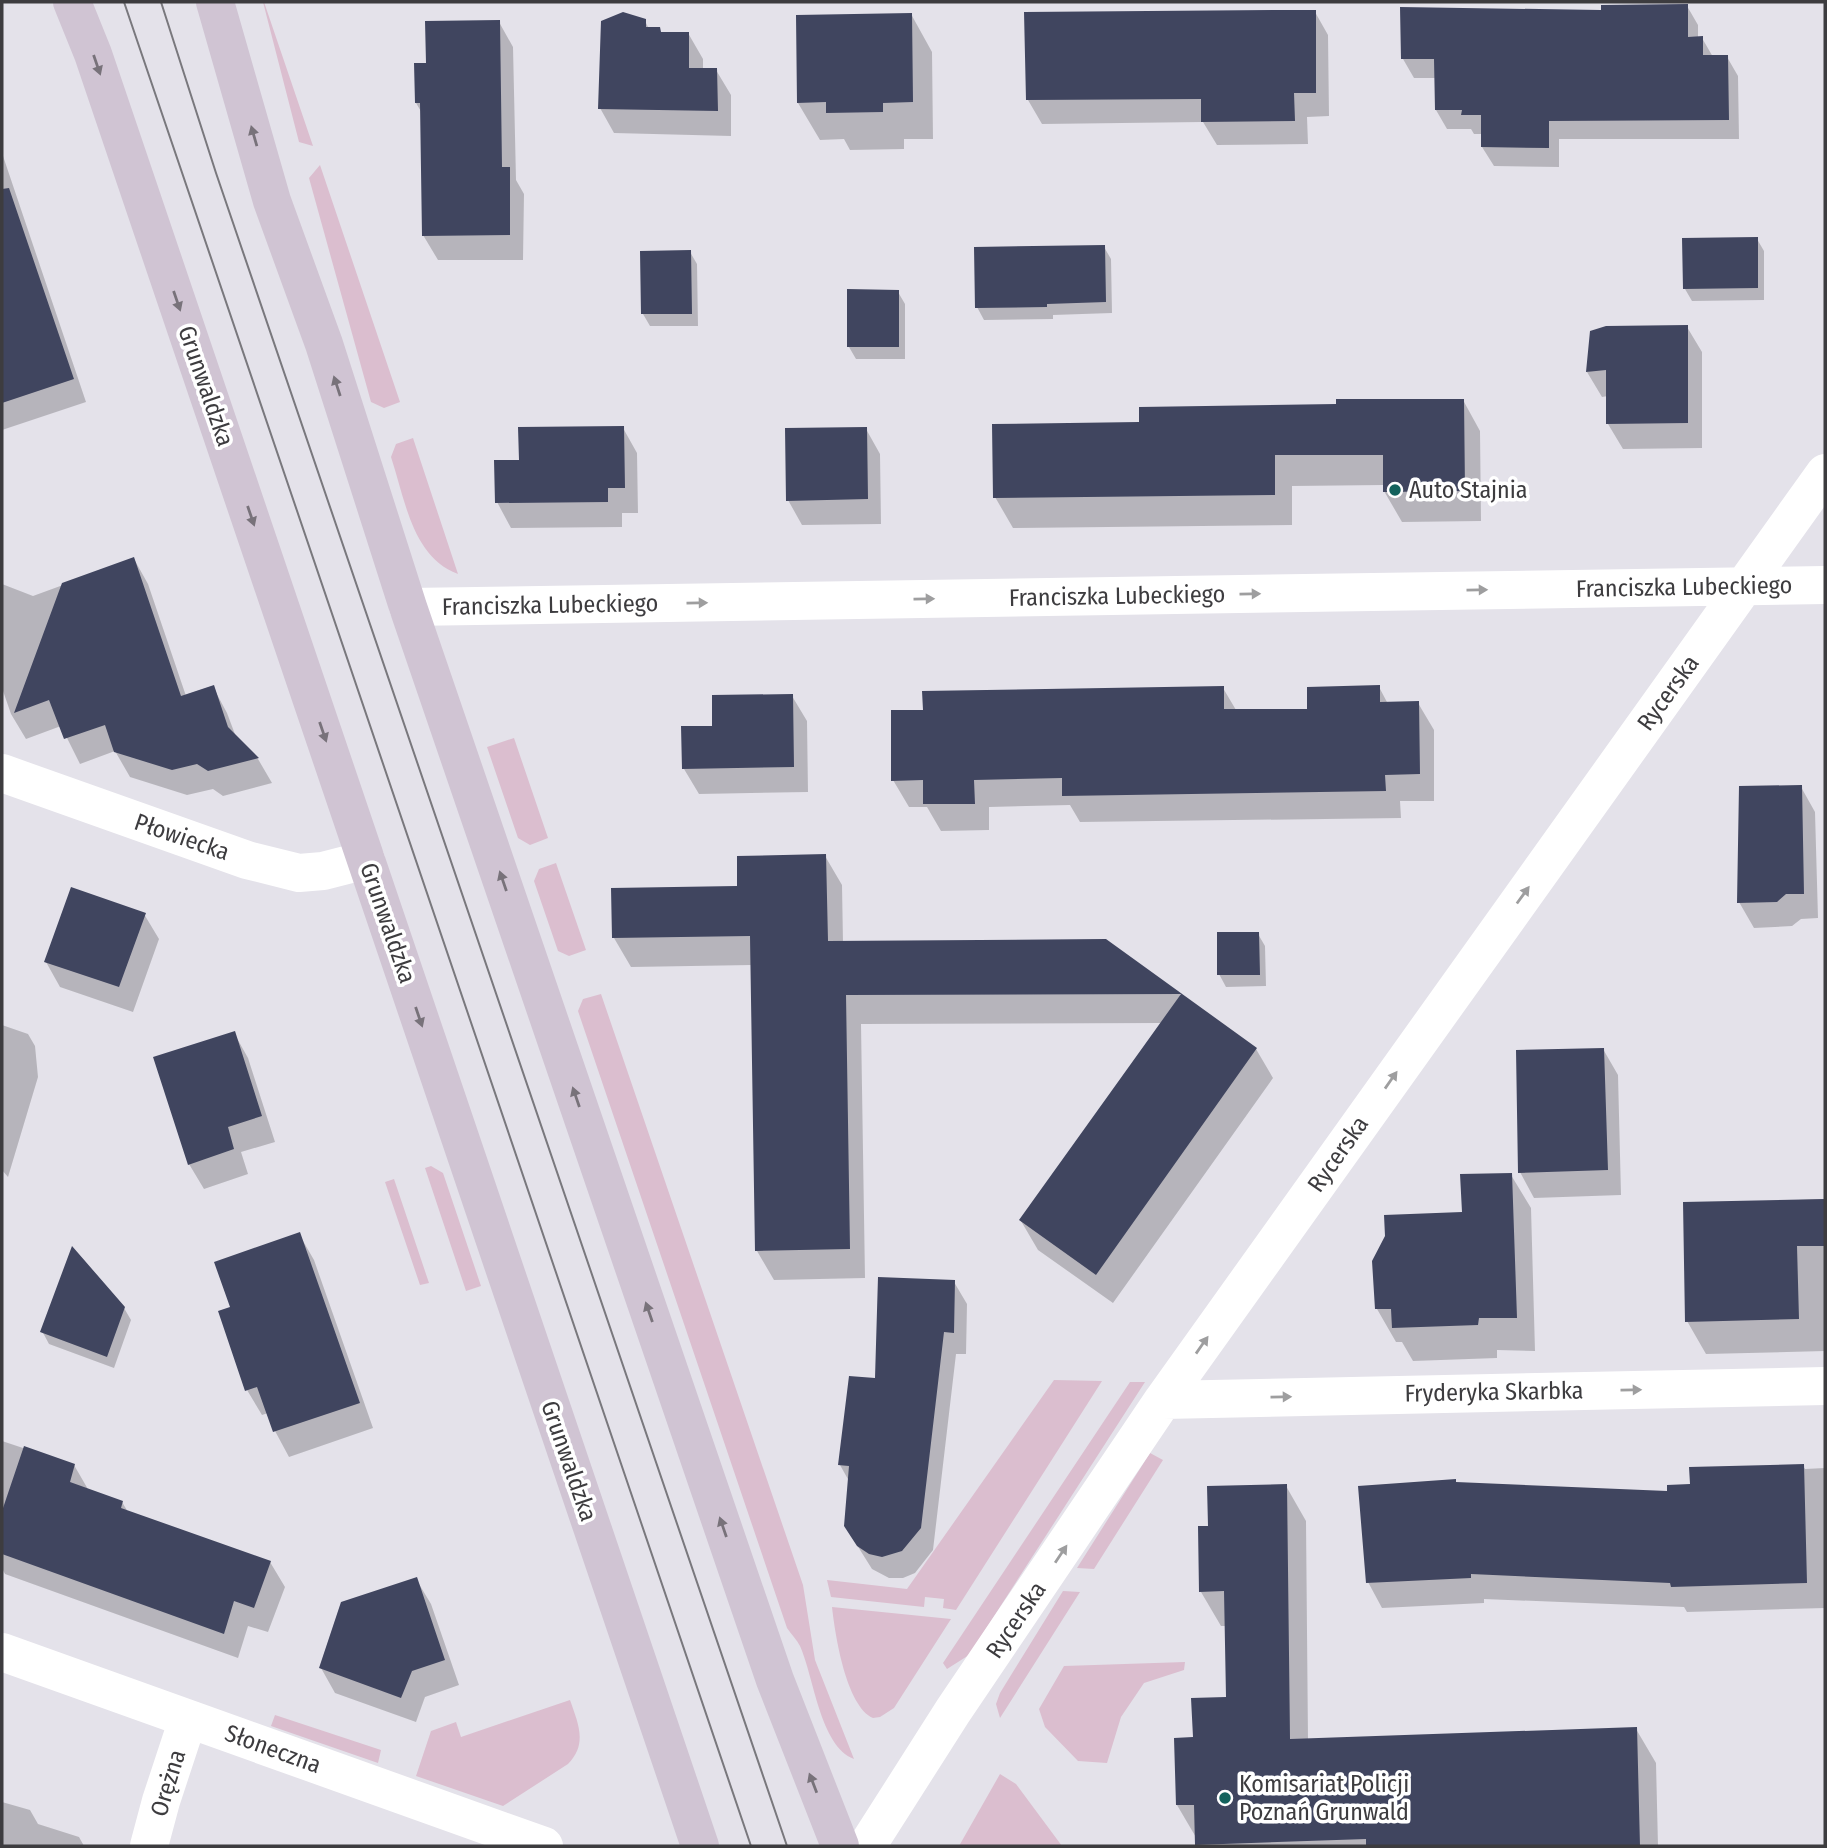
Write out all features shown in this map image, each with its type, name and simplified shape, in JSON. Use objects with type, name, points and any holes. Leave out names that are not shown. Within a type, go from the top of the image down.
[{"type":"street","name":"Grunwaldzka","points":[[72,2],[97,67],[700,1846]]},
{"type":"street","points":[[215,2],[272,201],[324,344],[408,607],[775,1680],[840,1846]]},
{"type":"street","name":"Rycerska","points":[[867,1846],[953,1711],[1163,1400],[1825,473]]},
{"type":"street","name":"Franciszka Lubeckiego","points":[[408,607],[1825,585]]},
{"type":"street","name":"Płowiecka","points":[[2,773],[247,860],[299,873],[323,871],[366,860]]},
{"type":"street","name":"Fryderyka Skarbka","points":[[1163,1400],[1825,1386]]},
{"type":"street","name":"Słoneczna","points":[[2,1652],[544,1846]]},
{"type":"street","name":"Orężna","points":[[149,1846],[188,1719]]},
{"type":"shaded area","points":[[264,2],[313,146],[299,142]]},
{"type":"shaded area","points":[[320,165],[400,402],[384,408],[371,402],[309,178]]},
{"type":"shaded area","points":[[413,438],[458,574],[442,566],[430,554],[420,541],[406,508],[391,457],[396,444]]},
{"type":"shaded area","points":[[514,738],[548,838],[530,845],[518,838],[487,747]]},
{"type":"shaded area","points":[[556,863],[586,950],[569,956],[558,951],[534,881],[539,869]]},
{"type":"shaded area","points":[[601,994],[803,1585],[815,1660],[854,1759],[842,1752],[833,1740],[800,1646],[787,1628],[578,1011],[583,999]]},
{"type":"shaded area","points":[[431,1166],[443,1173],[481,1286],[466,1291],[425,1168]]},
{"type":"shaded area","points":[[394,1179],[429,1283],[420,1285],[385,1182]]},
{"type":"shaded area","points":[[1054,1380],[1102,1381],[956,1610],[943,1608],[944,1599],[925,1597],[924,1607],[831,1597],[827,1580],[907,1589]]},
{"type":"shaded area","points":[[1130,1382],[1145,1382],[969,1655],[947,1669],[943,1663]]},
{"type":"shaded area","points":[[1150,1453],[1163,1460],[1094,1569],[1077,1568]]},
{"type":"shaded area","points":[[1063,1591],[1080,1592],[1000,1718],[996,1704],[1000,1693]]},
{"type":"shaded area","points":[[832,1607],[951,1619],[894,1708],[880,1717],[873,1718],[864,1711],[849,1685],[839,1651]]},
{"type":"shaded area","points":[[1185,1662],[1184,1670],[1144,1683],[1121,1717],[1107,1763],[1078,1761],[1045,1727],[1039,1709],[1064,1666]]},
{"type":"shaded area","points":[[570,1700],[580,1733],[578,1749],[574,1756],[568,1764],[503,1806],[416,1776],[431,1731],[456,1722],[461,1737]]},
{"type":"shaded area","points":[[275,1715],[381,1750],[378,1763],[271,1726]]},
{"type":"shaded area","points":[[1000,1774],[1016,1784],[1062,1846],[959,1846]]},
{"type":"building","points":[[1688,4],[1688,37],[1703,36],[1703,55],[1728,55],[1729,120],[1549,121],[1549,148],[1481,147],[1481,115],[1461,115],[1462,110],[1435,110],[1434,59],[1401,59],[1400,7],[1601,10],[1601,5]]},
{"type":"building","points":[[1316,10],[1316,93],[1294,93],[1295,121],[1201,122],[1201,99],[1026,100],[1024,12]]},
{"type":"building","points":[[623,12],[646,19],[646,27],[660,27],[661,32],[689,32],[689,68],[717,68],[718,111],[598,109],[601,21]]},
{"type":"building","points":[[912,13],[913,102],[883,103],[883,112],[826,113],[826,102],[797,103],[796,15]]},
{"type":"building","points":[[500,20],[502,167],[510,167],[510,235],[422,236],[420,103],[415,103],[414,63],[426,63],[425,21]]},
{"type":"building","points":[[9,188],[74,379],[2,403],[2,189]]},
{"type":"building","points":[[1758,237],[1758,288],[1683,289],[1682,238]]},
{"type":"building","points":[[1105,245],[1106,302],[1047,304],[1047,307],[975,308],[974,247]]},
{"type":"building","points":[[691,250],[692,314],[641,314],[640,251]]},
{"type":"building","points":[[847,289],[899,290],[899,347],[847,347]]},
{"type":"building","points":[[1688,325],[1688,423],[1606,424],[1606,370],[1586,372],[1590,331],[1606,326]]},
{"type":"building","points":[[1336,399],[1464,399],[1465,491],[1383,492],[1383,455],[1275,455],[1275,495],[993,498],[992,424],[1139,422],[1139,407],[1336,404]]},
{"type":"building","points":[[624,426],[625,488],[608,488],[608,502],[495,503],[494,460],[519,460],[518,427]]},
{"type":"building","points":[[867,427],[868,499],[786,501],[785,428]]},
{"type":"building","points":[[134,557],[181,696],[214,685],[228,727],[259,758],[208,771],[197,764],[172,770],[114,752],[105,725],[64,739],[49,700],[14,713],[62,583]]},
{"type":"building","points":[[1380,685],[1380,702],[1419,701],[1420,774],[1385,775],[1386,791],[1062,796],[1062,778],[974,780],[975,804],[923,804],[923,780],[891,781],[891,710],[923,710],[922,691],[1224,686],[1224,709],[1307,709],[1307,687]]},
{"type":"building","points":[[793,694],[794,767],[682,769],[681,726],[712,726],[712,695]]},
{"type":"building","points":[[1802,785],[1804,894],[1786,894],[1777,902],[1737,903],[1739,786]]},
{"type":"building","points":[[826,854],[828,941],[1106,939],[1257,1048],[1096,1275],[1019,1220],[1181,994],[846,995],[850,1249],[755,1251],[750,936],[612,938],[611,888],[737,886],[737,856]]},
{"type":"building","points":[[71,887],[146,913],[119,987],[44,962]]},
{"type":"building","points":[[1217,932],[1259,932],[1260,975],[1217,975]]},
{"type":"building","points":[[235,1031],[262,1116],[228,1127],[234,1149],[188,1165],[153,1057]]},
{"type":"building","points":[[1604,1048],[1608,1170],[1518,1173],[1516,1050]]},
{"type":"building","points":[[1512,1173],[1517,1318],[1479,1318],[1478,1325],[1392,1328],[1391,1309],[1375,1309],[1372,1261],[1385,1236],[1384,1215],[1462,1212],[1460,1174]]},
{"type":"building","points":[[1825,1199],[1825,1246],[1797,1246],[1799,1319],[1685,1322],[1683,1202]]},
{"type":"building","points":[[300,1232],[360,1403],[273,1432],[257,1387],[245,1391],[218,1311],[230,1307],[214,1262]]},
{"type":"building","points":[[72,1246],[125,1307],[107,1357],[40,1332]]},
{"type":"building","points":[[878,1277],[955,1280],[954,1333],[944,1332],[921,1528],[902,1551],[882,1557],[869,1554],[857,1546],[844,1526],[849,1466],[838,1465],[849,1376],[875,1378]]},
{"type":"building","points":[[24,1446],[75,1464],[70,1482],[123,1501],[121,1508],[271,1561],[254,1608],[234,1601],[224,1634],[2,1554],[2,1511]]},
{"type":"building","points":[[1804,1464],[1807,1583],[1671,1587],[1670,1583],[1471,1574],[1471,1578],[1366,1583],[1358,1486],[1456,1479],[1456,1482],[1667,1491],[1667,1485],[1690,1484],[1689,1467]]},
{"type":"building","points":[[1287,1484],[1290,1739],[1637,1727],[1640,1846],[1366,1846],[1366,1839],[1195,1845],[1194,1805],[1176,1805],[1174,1738],[1193,1737],[1191,1698],[1226,1697],[1224,1591],[1199,1592],[1198,1526],[1208,1526],[1207,1486]]},
{"type":"building","points":[[417,1577],[445,1660],[412,1671],[401,1698],[319,1668],[341,1602]]},
{"type":"tram line","points":[[124,2],[751,1846]]},
{"type":"tram line","points":[[161,2],[216,173],[787,1846]]},
{"type":"place","name":"Auto Stajnia","points":[[1395,490]]},
{"type":"place","name":"Komisariat Policji Poznań Grunwald","points":[[1225,1798]]}]
